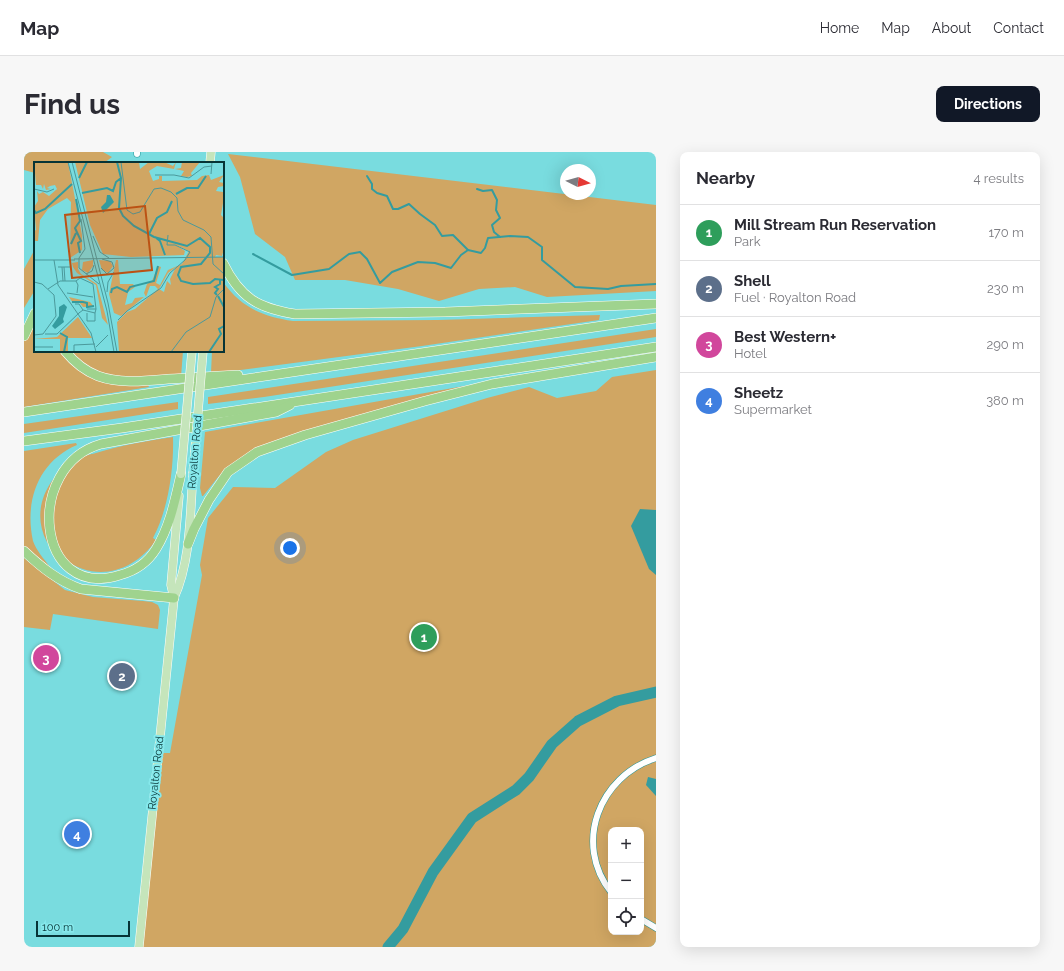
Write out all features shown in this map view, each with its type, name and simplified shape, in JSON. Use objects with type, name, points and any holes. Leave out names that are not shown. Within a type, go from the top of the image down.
[{"type":"highway","points":[[224,265],[229,276],[237,287],[248,297],[262,306],[278,312],[295,314],[452,312],[656,304]]},
{"type":"highway","points":[[24,336],[34,315]]},
{"type":"highway","points":[[24,412],[656,318]]},
{"type":"highway","points":[[24,441],[296,402],[656,347]]},
{"type":"highway","points":[[66,352],[74,362],[98,376],[110,380],[147,381],[303,371]]},
{"type":"highway","points":[[188,544],[194,528],[209,500],[228,472],[257,452],[305,435],[425,400],[485,386],[656,357]]},
{"type":"highway","points":[[63,459],[76,451],[94,445],[276,412],[296,402]]},
{"type":"highway","points":[[46,549],[58,563],[82,576],[106,578],[126,574],[137,568],[156,550],[165,533],[181,474]]},
{"type":"highway","points":[[24,551],[43,568],[56,577],[81,589],[174,598]]},
{"type":"main road","points":[[210,162],[211,152]]},
{"type":"main road","name":"Royalton Road","points":[[139,947],[174,598],[171,585],[192,352]]},
{"type":"main road","name":"Royalton Road","points":[[174,598],[181,583],[188,544],[203,352]]},
{"type":"street","points":[[608,887],[601,876],[593,845],[596,818],[608,792],[616,784],[635,767],[656,758]]},
{"type":"street","points":[[644,921],[656,928]]},
{"type":"shaded area","points":[[24,152],[103,152],[112,157],[105,162],[34,162],[34,173],[24,170]]},
{"type":"shaded area","points":[[228,154],[560,194],[560,200],[596,200],[596,198],[656,205],[656,291],[547,297],[515,287],[479,289],[439,301],[398,289],[345,280],[295,280],[285,257],[255,234],[240,177]]},
{"type":"shaded area","points":[[34,251],[34,292],[24,308],[24,269]]},
{"type":"shaded area","points":[[224,283],[238,298],[254,309],[262,313],[293,321],[438,320],[600,315],[599,320],[422,346],[211,373],[212,352],[224,352]]},
{"type":"shaded area","points":[[34,321],[34,352],[61,352],[77,369],[99,380],[123,385],[148,385],[149,387],[24,407],[24,340]]},
{"type":"shaded area","points":[[656,329],[656,337],[264,397],[208,404],[208,397]]},
{"type":"shaded area","points":[[70,352],[183,352],[181,377],[119,378],[91,370]]},
{"type":"shaded area","points":[[656,370],[656,947],[143,947],[143,929],[158,753],[170,753],[202,575],[200,565],[208,518],[233,487],[275,488],[326,452],[353,440],[487,398],[529,387],[557,398],[596,391],[612,377]]},
{"type":"shaded area","points":[[470,385],[471,387],[242,457],[219,476],[202,496],[200,488],[205,432]]},
{"type":"shaded area","points":[[178,402],[178,409],[24,433],[24,424]]},
{"type":"shaded area","points":[[173,437],[169,489],[163,515],[153,538],[156,540],[147,551],[137,560],[126,566],[101,572],[89,571],[76,566],[53,550],[47,542],[42,530],[40,518],[41,506],[44,495],[50,485],[66,466],[83,456],[124,445]]},
{"type":"shaded area","points":[[76,443],[77,445],[64,452],[53,461],[44,472],[37,484],[33,497],[31,526],[33,541],[49,567],[24,546],[24,451]]},
{"type":"shaded area","points":[[24,558],[65,590],[93,597],[152,602],[158,605],[160,610],[158,629],[53,614],[50,630],[24,627]]},
{"type":"water","points":[[640,509],[656,510],[656,575],[649,569],[631,526]]},
{"type":"water","points":[[648,777],[656,779],[656,796],[646,785]]},
{"type":"waterway","points":[[367,176],[372,184],[372,189],[377,193],[387,196],[393,209],[398,209],[409,204],[435,225],[442,236],[453,235],[468,250]]},
{"type":"waterway","points":[[477,189],[483,191],[492,190],[497,200],[496,210],[500,218],[492,225],[494,232],[500,237]]},
{"type":"waterway","points":[[253,254],[292,275],[329,269],[349,254],[360,252],[367,259],[380,283],[392,272],[418,262],[435,263],[451,268],[461,255],[468,250],[481,253],[485,248],[488,238],[510,236],[528,237],[542,247],[542,260],[575,287],[608,289],[621,286],[656,284]]},
{"type":"waterway","points":[[388,947],[403,929],[433,872],[472,818],[516,790],[529,777],[552,744],[578,721],[617,701],[656,692]]},
{"type":"place","name":"Mill Stream Run Reservation","points":[[424,637]]},
{"type":"place","name":"Best Western+","points":[[46,658]]},
{"type":"place","name":"Shell","points":[[122,676]]},
{"type":"place","name":"Sheetz","points":[[77,834]]}]
